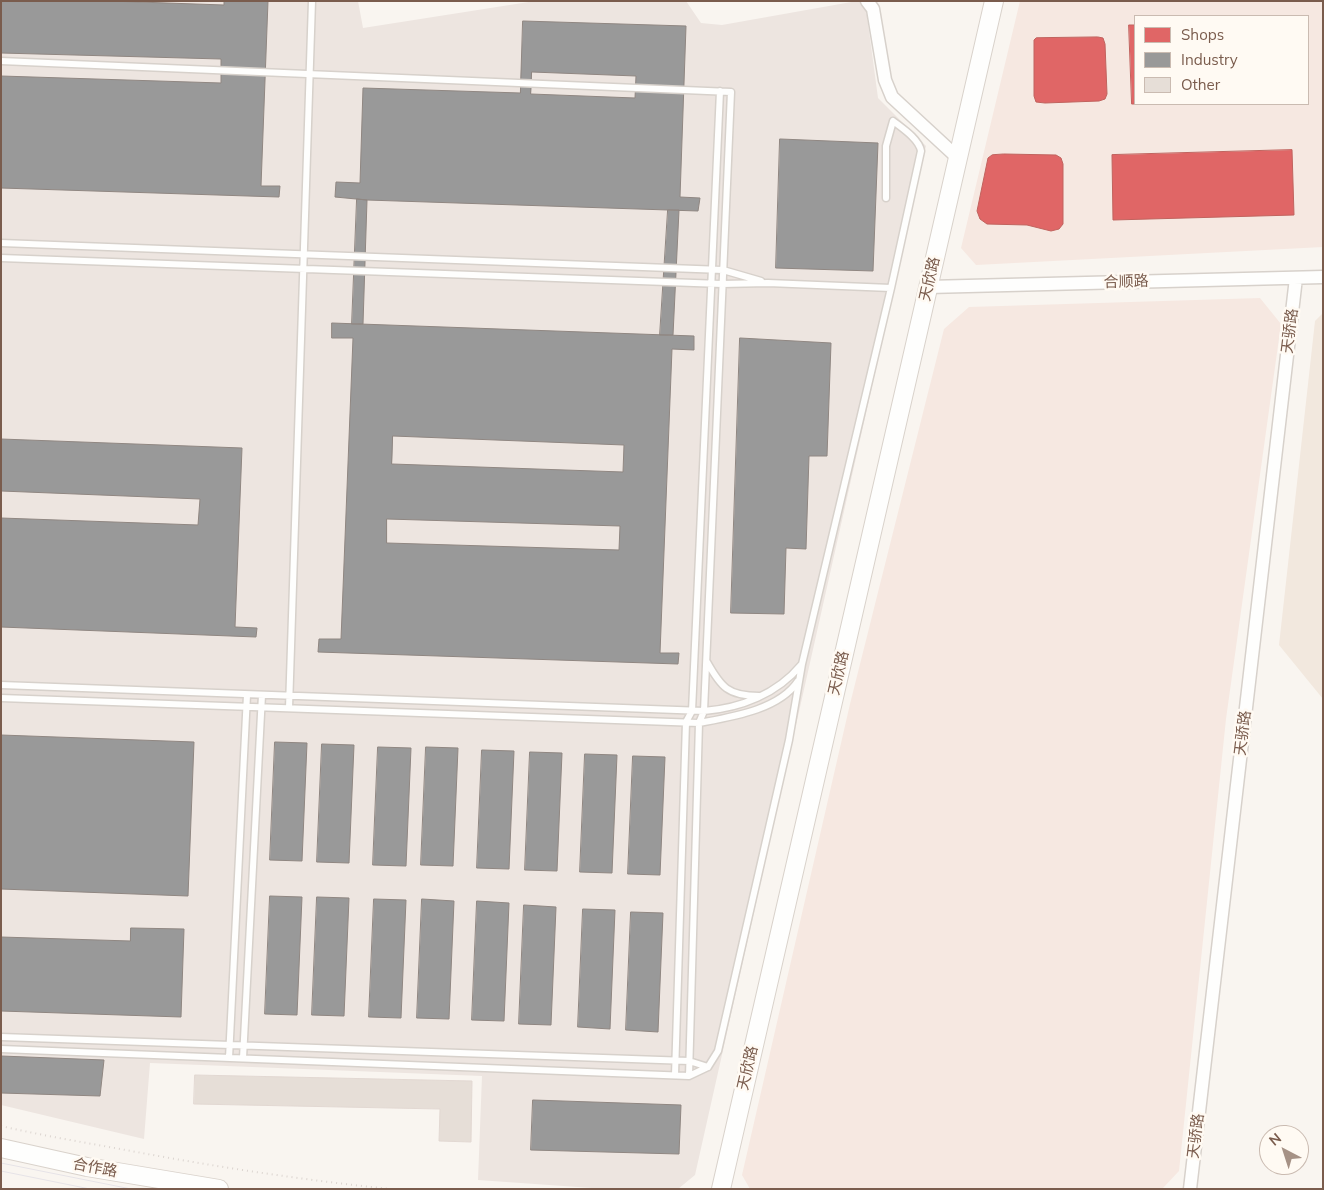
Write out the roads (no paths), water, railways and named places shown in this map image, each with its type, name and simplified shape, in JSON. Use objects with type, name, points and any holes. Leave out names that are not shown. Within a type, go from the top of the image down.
[{"type":"street","points":[[866,1],[873,9],[885,80],[892,97],[958,158]]},
{"type":"street","name":"天欣路","points":[[720,1189],[994,1]]},
{"type":"street","name":"合顺路","points":[[928,287],[1323,277]]},
{"type":"street","name":"天骄路","points":[[1190,1189],[1296,278]]},
{"type":"street","name":"合作路","points":[[1,1148],[87,1167],[219,1189]]},
{"type":"lane","points":[[289,708],[312,1]]},
{"type":"lane","points":[[1,61],[731,92],[704,711],[699,723],[689,1076]]},
{"type":"lane","points":[[675,1075],[686,722],[692,711],[720,91]]},
{"type":"lane","points":[[1,698],[699,723],[739,715],[780,698],[791,690],[798,681],[891,288],[921,151],[920,146],[893,121],[886,146],[886,198]]},
{"type":"lane","points":[[1,243],[723,270],[768,283]]},
{"type":"lane","points":[[1,258],[712,284],[768,283],[891,288]]},
{"type":"lane","points":[[706,660],[722,686],[733,693],[746,696],[762,696]]},
{"type":"lane","points":[[1,686],[704,711],[720,710],[762,696],[790,678],[802,664]]},
{"type":"lane","points":[[1,1049],[689,1076],[708,1066],[718,1051],[789,740],[802,664]]},
{"type":"lane","points":[[229,1058],[247,694]]},
{"type":"lane","points":[[242,1058],[262,695]]},
{"type":"lane","points":[[1,1037],[689,1061],[708,1066]]},
{"type":"tram line","points":[[1,1163],[131,1189]]},
{"type":"tram line","points":[[1,1171],[90,1189]]}]
